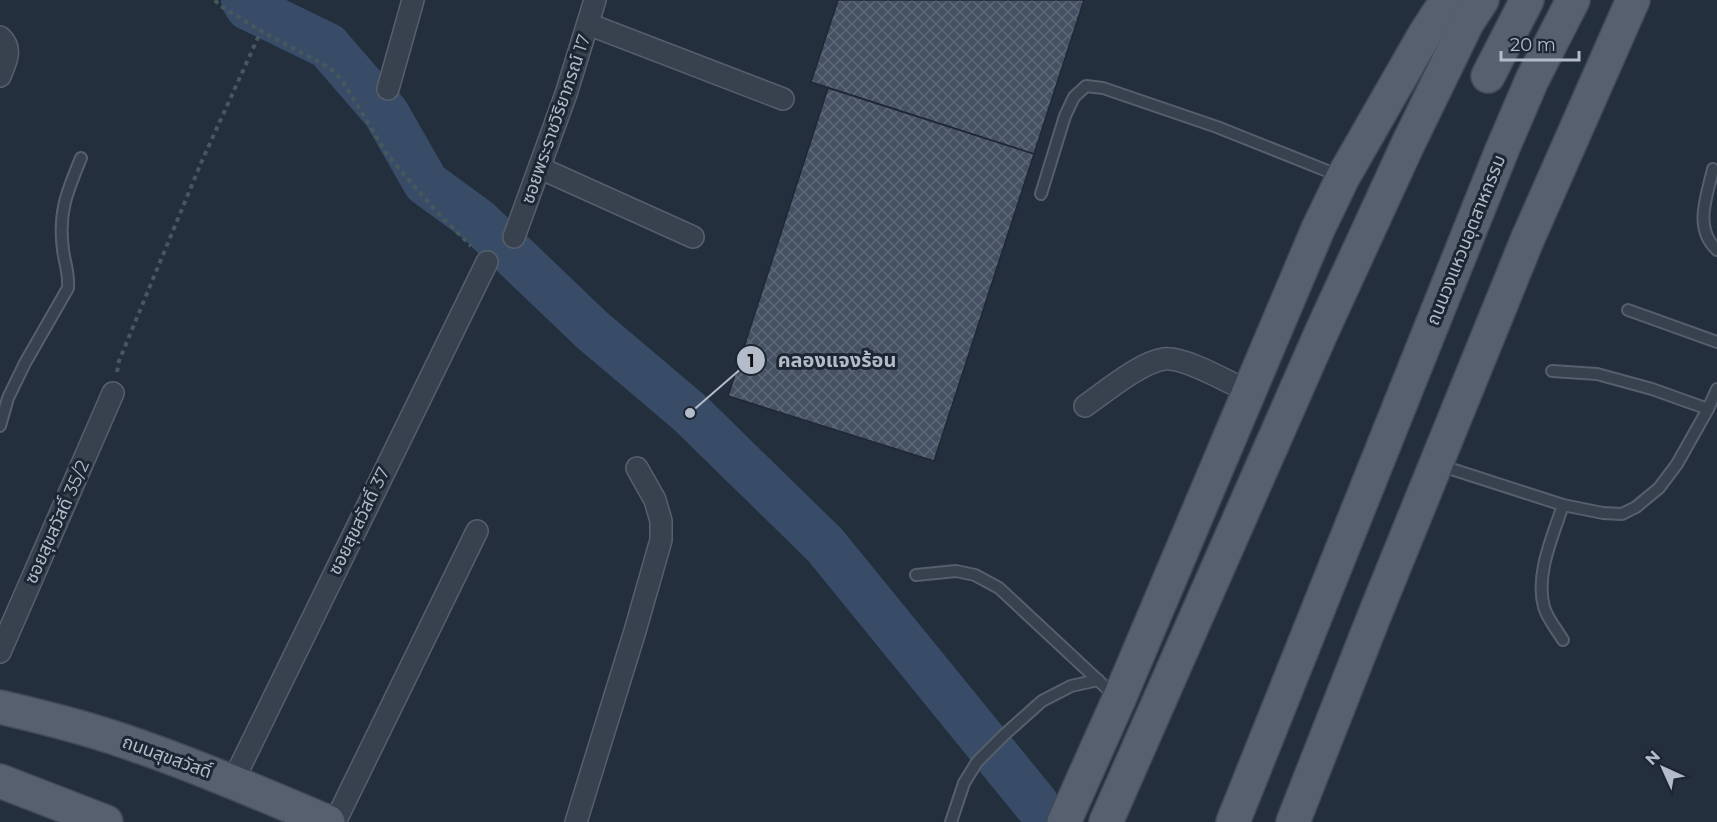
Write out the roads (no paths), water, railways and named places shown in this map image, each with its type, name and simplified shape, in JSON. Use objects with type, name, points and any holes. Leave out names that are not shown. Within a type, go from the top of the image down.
[{"type":"main road","points":[[1070,814],[1109,689],[1249,392],[1318,230],[1343,177],[1425,34],[1448,0]]},
{"type":"main road","points":[[1106,822],[1322,331],[1408,144],[1467,23],[1482,0]]},
{"type":"main road","points":[[1488,76],[1527,0]]},
{"type":"main road","name":"ถนนวงแหวนอุตสาหกรรม","points":[[1233,822],[1502,150],[1532,80],[1573,0]]},
{"type":"main road","points":[[1293,822],[1528,238],[1633,0]]},
{"type":"main road","name":"ถนนสุขสวัสดิ์","points":[[0,707],[57,720],[140,746],[233,781],[328,822]]},
{"type":"main road","points":[[0,781],[106,822]]},
{"type":"street","points":[[387,89],[413,0]]},
{"type":"street","name":"ซอยพระราชวิริยาภรณ์ 17","points":[[514,237],[540,168],[595,0]]},
{"type":"street","points":[[588,24],[783,99]]},
{"type":"street","points":[[0,37],[8,48],[8,56],[0,76]]},
{"type":"street","points":[[540,168],[693,237]]},
{"type":"street","name":"ซอยสุขสวัสดิ์ 37","points":[[233,781],[487,262]]},
{"type":"street","points":[[1085,406],[1147,364],[1166,358],[1189,364],[1249,392]]},
{"type":"street","name":"ซอยสุขสวัสดิ์ 35/2","points":[[0,652],[113,393]]},
{"type":"street","points":[[576,822],[661,540],[661,521],[655,500],[637,468]]},
{"type":"street","points":[[335,822],[477,531]]},
{"type":"lane","points":[[1041,194],[1065,116],[1074,97],[1086,86],[1103,88],[1217,127],[1343,177]]},
{"type":"lane","points":[[0,426],[8,398],[68,288],[69,275],[63,250],[62,219],[65,196],[81,158]]},
{"type":"lane","points":[[1713,169],[1705,205],[1703,228],[1708,242],[1717,250]]},
{"type":"lane","points":[[1628,310],[1717,342]]},
{"type":"lane","points":[[1552,371],[1597,374],[1652,389],[1708,409]]},
{"type":"lane","points":[[1436,464],[1563,505],[1603,513],[1622,514],[1636,507],[1659,488],[1677,464],[1717,389]]},
{"type":"lane","points":[[1563,505],[1545,562],[1541,586],[1544,609],[1563,640]]},
{"type":"lane","points":[[916,575],[956,571],[975,575],[999,588],[1109,689]]},
{"type":"lane","points":[[951,822],[964,783],[977,762],[1042,700],[1071,686],[1109,689]]},
{"type":"waterway","points":[[244,0],[248,7],[328,46],[386,113],[426,183],[478,221],[592,330],[690,413],[825,545],[1036,804]]},
{"type":"place","name":"คลองแจงร้อน","points":[[690,413]]}]
